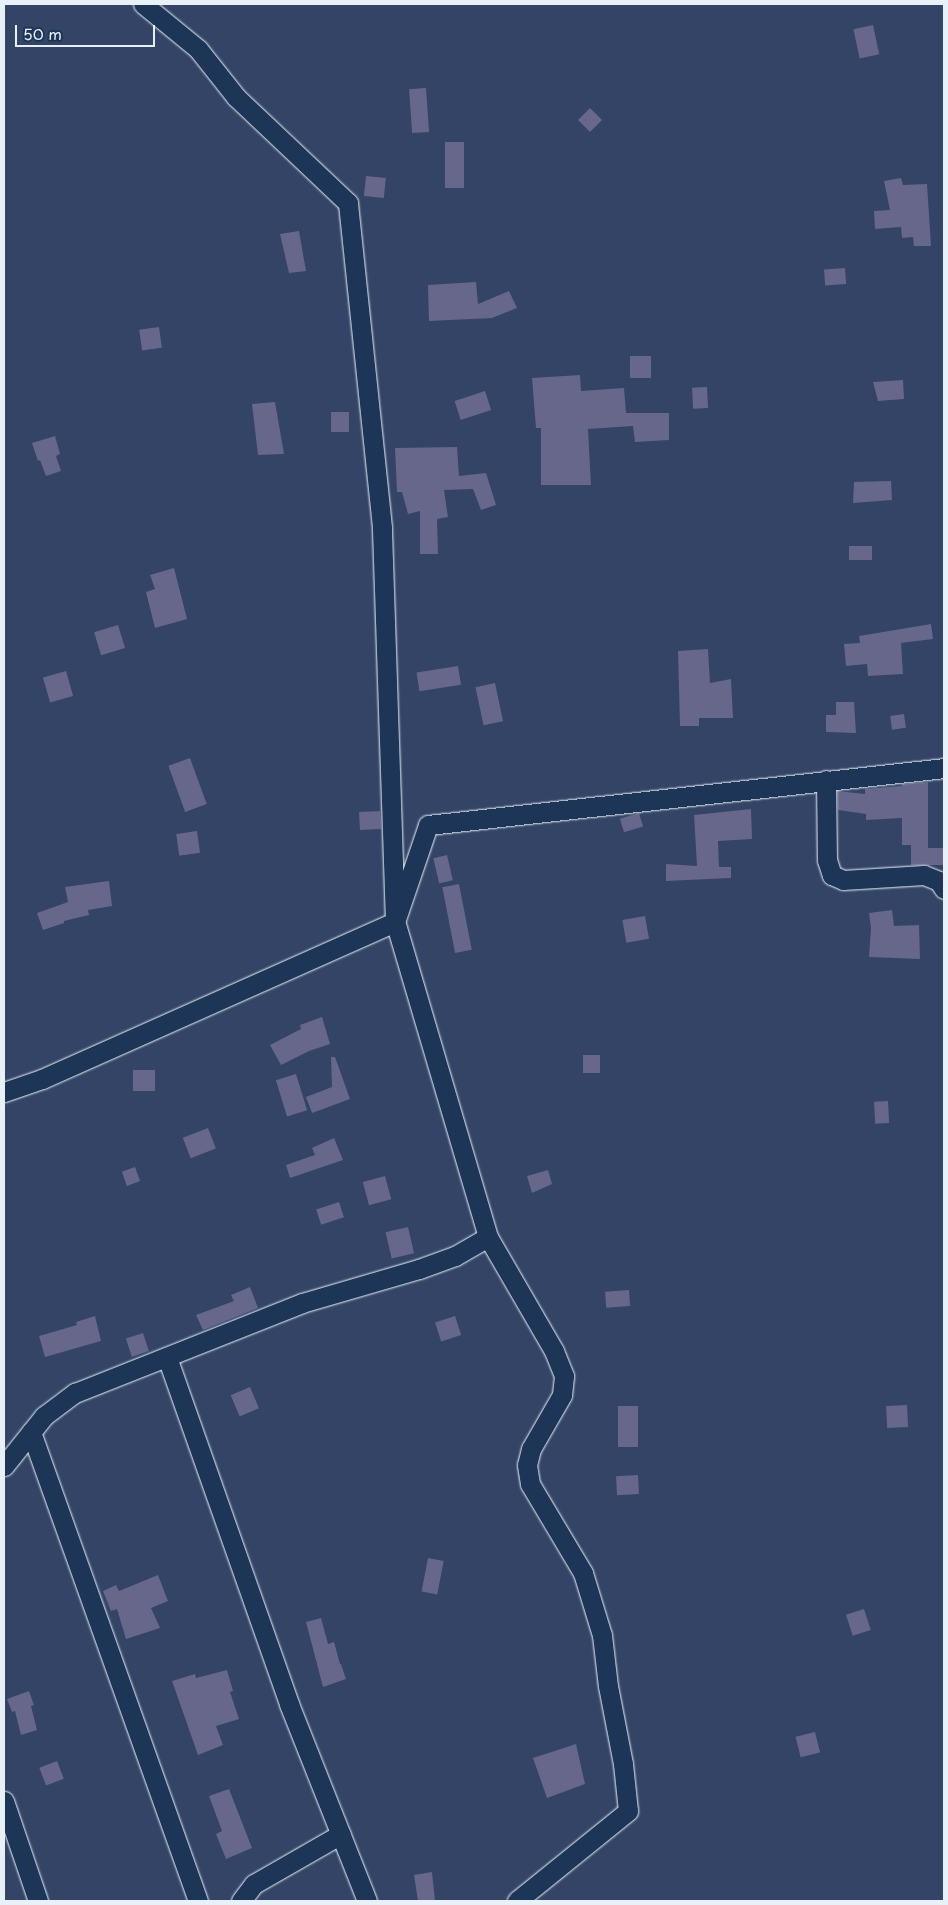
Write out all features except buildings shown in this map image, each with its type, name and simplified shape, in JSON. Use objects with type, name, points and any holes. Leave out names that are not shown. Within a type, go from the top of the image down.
[{"type":"street","points":[[143,4],[198,49],[236,97],[348,203],[382,528],[395,922],[488,1237],[554,1351],[564,1376],[562,1395],[531,1449],[528,1465],[530,1484],[583,1574],[602,1635],[608,1686],[624,1764],[628,1811],[517,1901]]},
{"type":"street","points":[[4,1092],[42,1079],[395,922],[428,825],[944,768]]},
{"type":"street","points":[[826,780],[827,860],[832,875],[843,880],[924,875],[939,881],[944,889]]},
{"type":"street","points":[[4,1466],[44,1416],[75,1393],[302,1303],[437,1263],[455,1256],[488,1237]]},
{"type":"street","points":[[167,1357],[289,1704],[367,1901]]},
{"type":"street","points":[[31,1432],[198,1901]]},
{"type":"street","points":[[4,1801],[38,1901]]},
{"type":"street","points":[[241,1901],[254,1884],[341,1834]]}]
